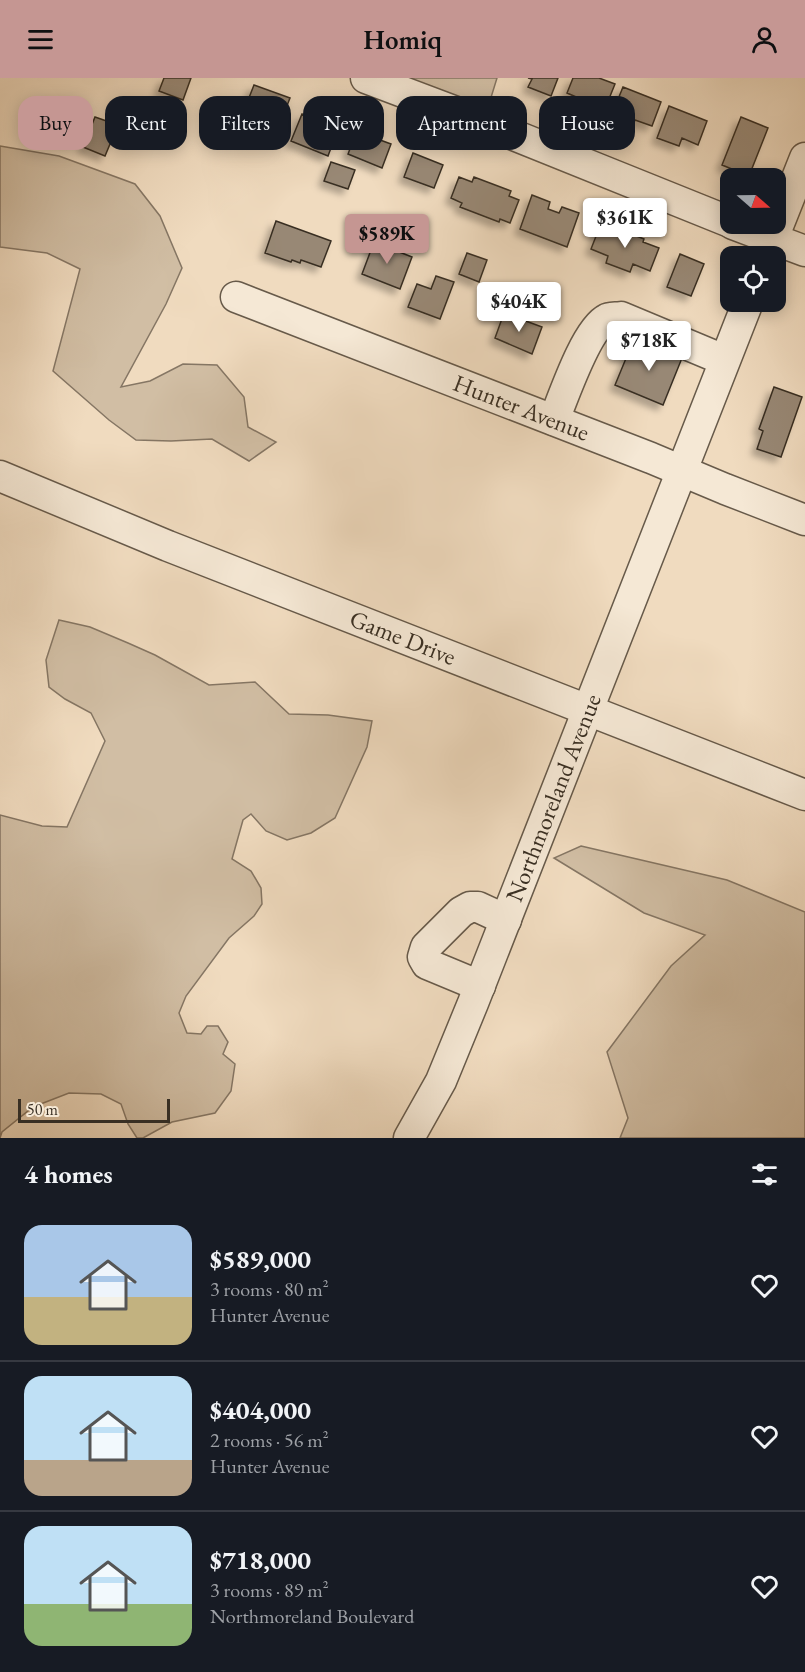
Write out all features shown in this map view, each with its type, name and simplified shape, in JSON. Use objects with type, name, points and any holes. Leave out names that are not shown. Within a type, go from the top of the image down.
[{"type":"street","points":[[366,78],[720,218]]},
{"type":"street","points":[[770,246],[805,158]]},
{"type":"street","points":[[748,234],[766,246]]},
{"type":"street","points":[[786,249],[805,250]]},
{"type":"street","name":"Hunter Avenue","points":[[236,297],[554,420],[684,461],[805,520]]},
{"type":"street","name":"Northmoreland Avenue","points":[[409,1138],[441,1081],[480,986],[744,312]]},
{"type":"street","points":[[554,420],[579,358],[595,331],[607,319],[621,317],[724,360]]},
{"type":"street","name":"Game Drive","points":[[0,476],[168,546],[805,795]]},
{"type":"street","points":[[480,986],[427,964],[423,957],[426,947],[461,912],[470,907],[506,920]]},
{"type":"shaded area","points":[[406,78],[497,78],[491,96],[436,96]]},
{"type":"shaded area","points":[[0,146],[59,156],[135,184],[160,216],[182,268],[166,304],[121,387],[150,381],[183,364],[217,365],[244,397],[248,427],[276,442],[249,461],[212,439],[136,440],[109,420],[53,371],[80,269],[47,253],[0,247]]},
{"type":"shaded area","points":[[59,620],[90,627],[128,643],[209,685],[255,682],[289,714],[328,715],[372,721],[367,747],[335,818],[311,833],[287,840],[266,831],[251,814],[243,820],[232,859],[251,871],[261,888],[262,904],[254,916],[229,938],[186,996],[179,1013],[187,1033],[201,1034],[207,1026],[218,1026],[228,1042],[223,1054],[235,1064],[231,1091],[215,1113],[172,1122],[143,1138],[137,1138],[128,1124],[121,1104],[101,1094],[69,1093],[33,1107],[2,1132],[0,1138],[0,815],[42,826],[67,827],[105,741],[91,713],[49,687],[46,660]]},
{"type":"shaded area","points":[[581,846],[727,880],[805,912],[805,1138],[620,1138],[628,1118],[607,1052],[671,966],[705,935],[644,913],[554,858]]},
{"type":"building","points":[[164,78],[191,78],[184,96],[172,96],[159,91]]},
{"type":"building","points":[[528,78],[558,78],[551,96],[528,87],[532,79]]},
{"type":"building","points":[[573,78],[599,78],[615,84],[610,96],[574,96],[567,93]]},
{"type":"building","points":[[254,85],[284,96],[250,96]]},
{"type":"building","points":[[623,87],[661,102],[652,126],[635,120],[635,96],[619,96]]},
{"type":"building","points":[[669,106],[707,121],[698,145],[682,138],[679,146],[657,138]]},
{"type":"building","points":[[302,114],[303,114],[303,146],[291,141]]},
{"type":"building","points":[[95,117],[105,120],[105,150],[108,150],[105,156],[90,150],[93,150]]},
{"type":"building","points":[[741,117],[768,128],[752,168],[729,168],[722,165]]},
{"type":"building","points":[[384,141],[391,144],[382,168],[348,154],[350,150],[384,150]]},
{"type":"building","points":[[313,150],[330,150],[328,156]]},
{"type":"building","points":[[413,153],[443,165],[434,188],[404,177]]},
{"type":"building","points":[[331,162],[355,170],[348,189],[324,181]]},
{"type":"building","points":[[459,177],[472,182],[474,177],[511,191],[509,196],[519,200],[510,223],[500,219],[499,222],[460,207],[462,203],[451,198]]},
{"type":"building","points":[[532,195],[550,202],[548,209],[559,213],[562,207],[579,213],[567,247],[520,229]]},
{"type":"building","points":[[276,221],[331,241],[321,267],[301,260],[300,263],[292,260],[291,262],[265,253]]},
{"type":"building","points":[[600,226],[617,232],[619,229],[659,248],[650,271],[633,264],[630,272],[606,263],[608,256],[591,249]]},
{"type":"building","points":[[374,242],[412,257],[400,289],[362,274]]},
{"type":"building","points":[[467,253],[487,260],[479,282],[459,274]]},
{"type":"building","points":[[680,254],[704,264],[691,296],[667,287]]},
{"type":"building","points":[[436,276],[454,282],[440,319],[408,307],[417,284],[431,289]]},
{"type":"building","points":[[504,313],[542,327],[532,354],[495,338]]},
{"type":"building","points":[[634,339],[682,358],[663,405],[615,385]]},
{"type":"building","points":[[774,387],[802,397],[781,457],[757,449],[763,431],[759,429]]}]
